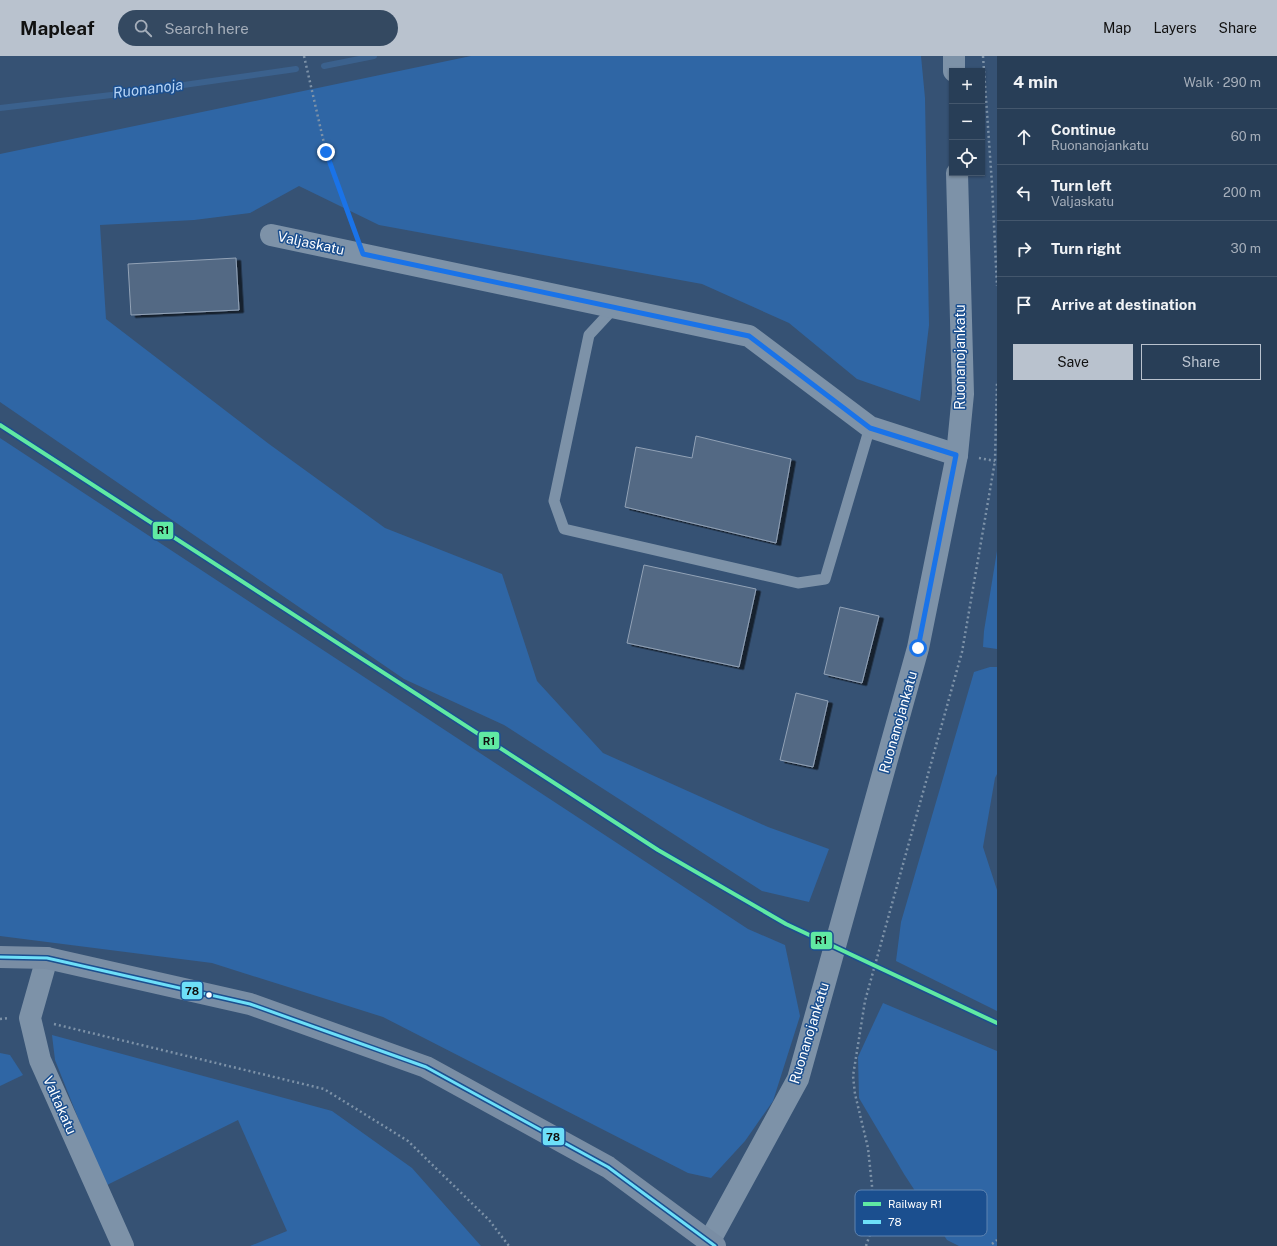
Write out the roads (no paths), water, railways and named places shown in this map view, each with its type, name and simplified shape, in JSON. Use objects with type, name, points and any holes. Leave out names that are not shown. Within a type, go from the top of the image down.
[{"type":"main road","points":[[0,957],[47,958],[250,1004],[426,1067],[608,1167],[711,1245]]},
{"type":"street","points":[[954,56],[954,68]]},
{"type":"street","name":"Ruonanojankatu","points":[[711,1245],[798,1079],[918,648],[956,455],[963,394],[957,176]]},
{"type":"street","name":"Valjaskatu","points":[[271,235],[749,336],[870,428],[956,455]]},
{"type":"street","name":"Valtakatu","points":[[47,958],[30,1018],[40,1060],[122,1246]]},
{"type":"lane","points":[[615,307],[589,335],[554,501],[564,530],[798,583],[825,579],[870,428]]},
{"type":"waterway","name":"Ruonanoja","points":[[324,66],[374,56]]},
{"type":"waterway","name":"Ruonanoja","points":[[0,108],[120,94],[296,69]]},
{"type":"rail line","name":"R1","points":[[0,425],[658,850],[786,924],[997,1023]]}]
